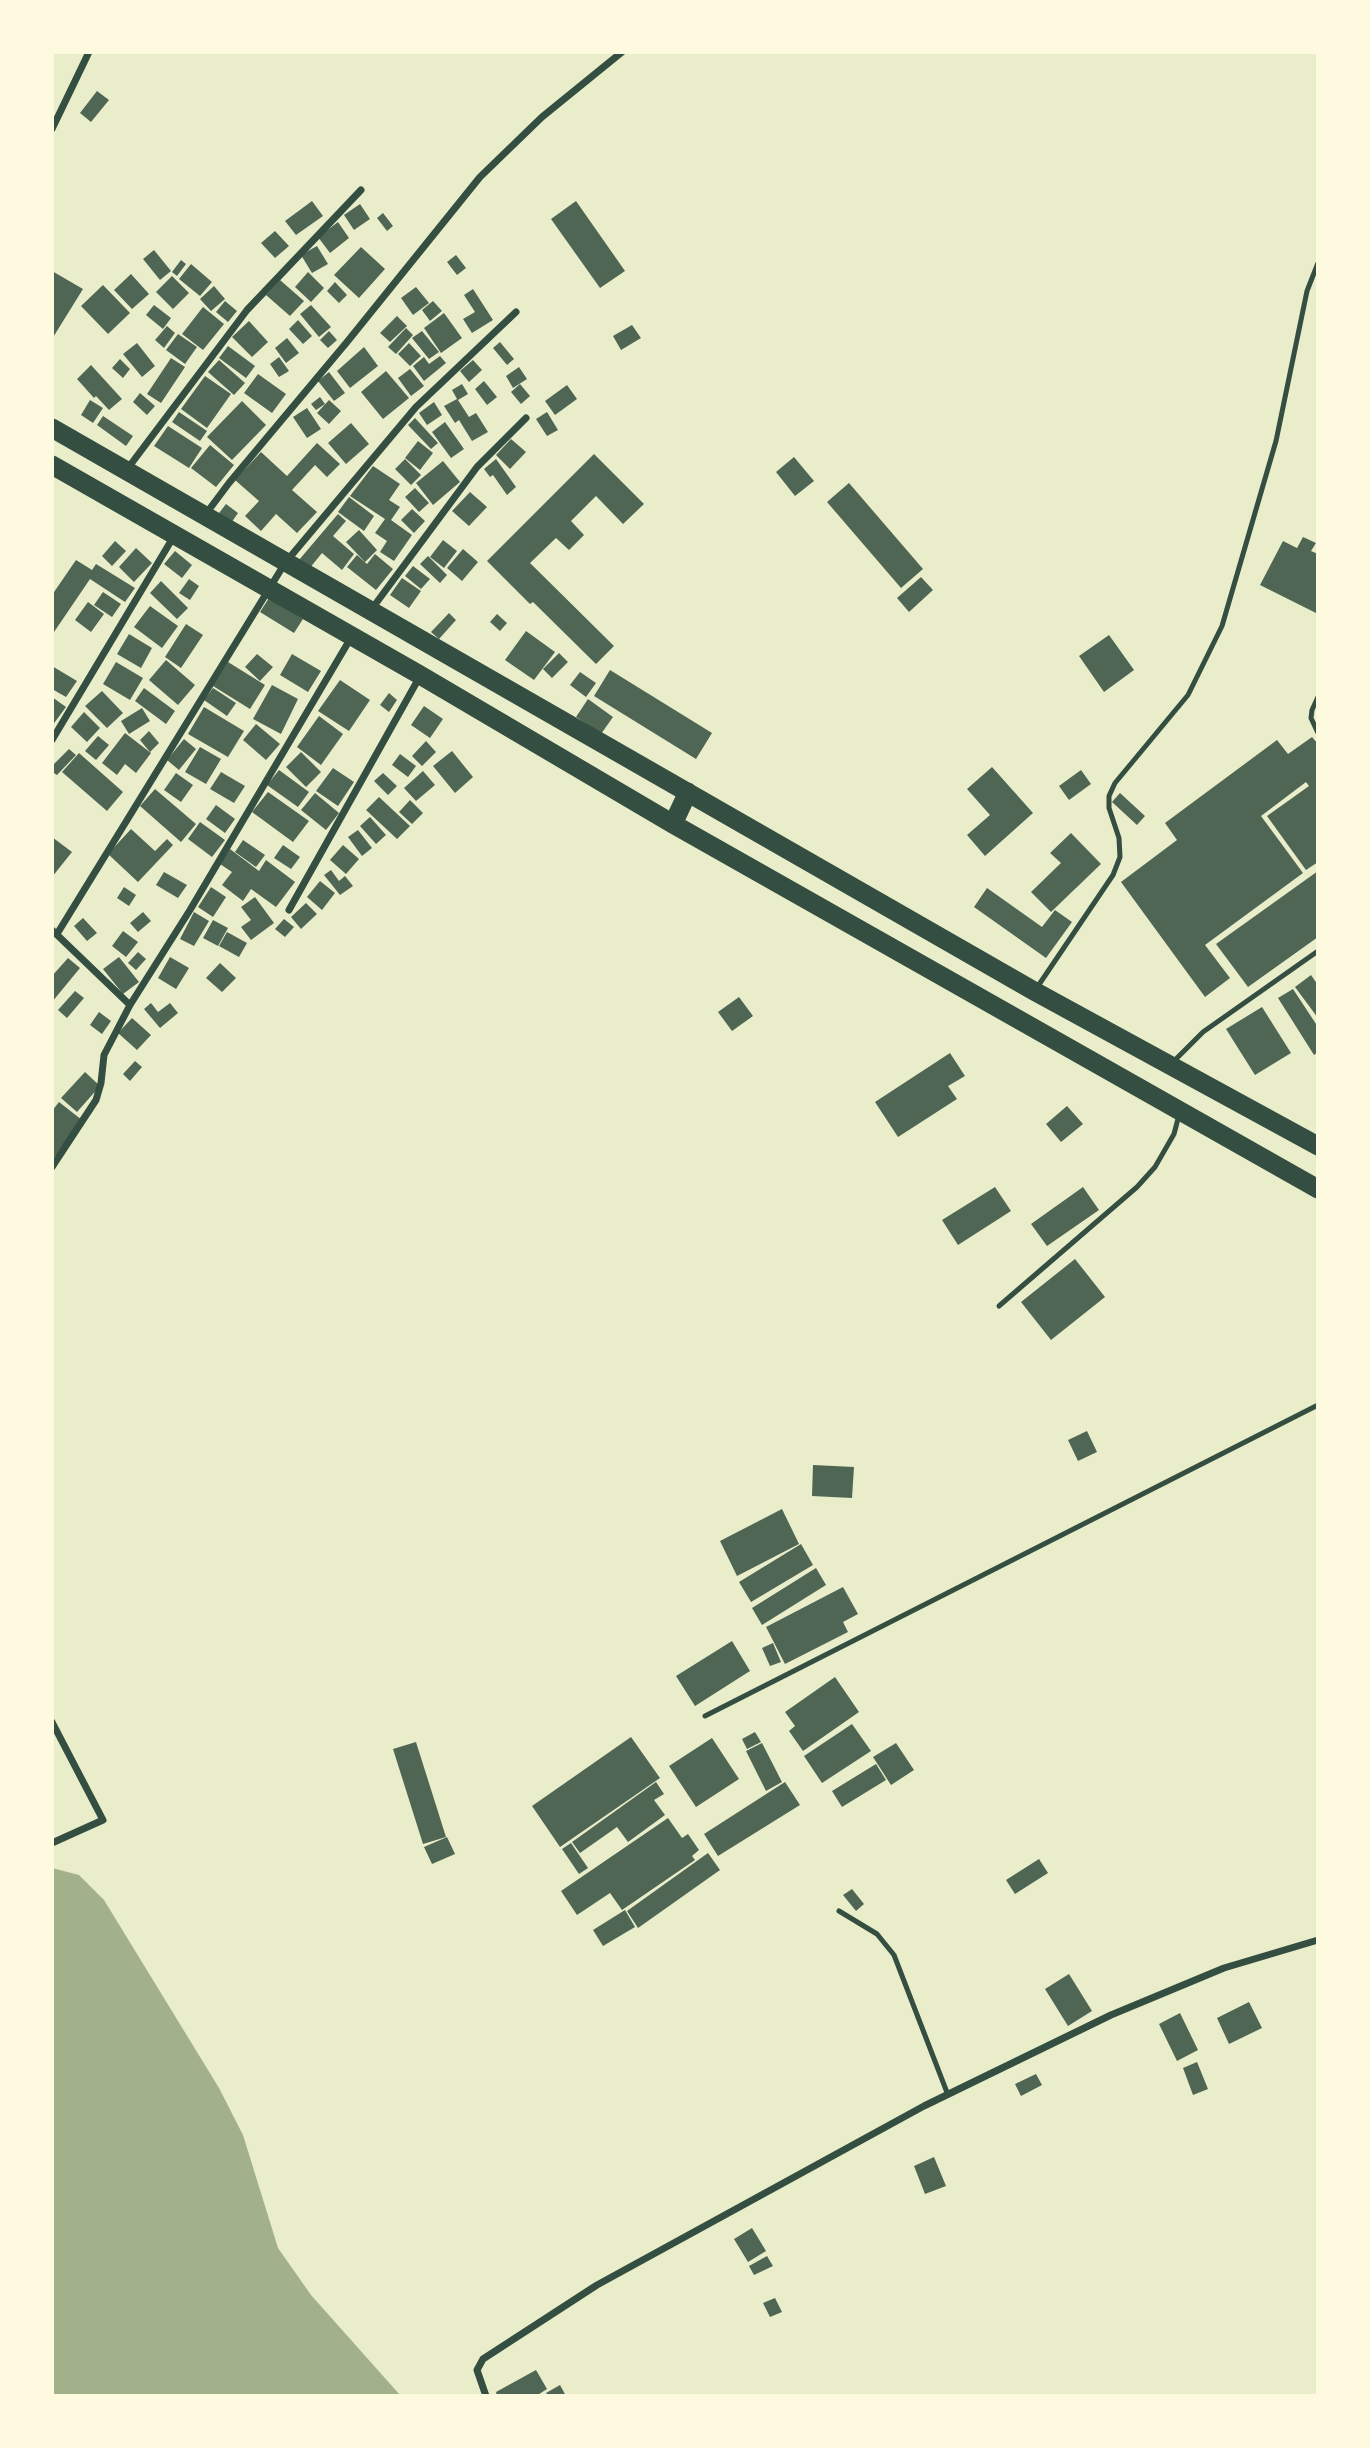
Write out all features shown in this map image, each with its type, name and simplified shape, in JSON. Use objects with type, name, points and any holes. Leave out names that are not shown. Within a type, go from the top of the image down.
[{"type":"highway","points":[[52,428],[1034,991],[1318,1146]]},
{"type":"highway","points":[[52,465],[353,636],[673,824],[1318,1189]]},
{"type":"highway","points":[[673,824],[688,792]]},
{"type":"street","points":[[52,129],[89,52]]},
{"type":"street","points":[[205,516],[229,483],[480,177],[542,117],[622,52]]},
{"type":"street","points":[[126,471],[247,310],[361,191]]},
{"type":"street","points":[[130,1004],[55,932],[285,563],[416,407],[516,312]]},
{"type":"street","points":[[371,610],[477,467],[526,418]]},
{"type":"street","points":[[52,740],[175,535]]},
{"type":"street","points":[[52,1167],[96,1100],[104,1055],[130,1004],[190,910],[353,636]]},
{"type":"street","points":[[289,910],[420,675]]},
{"type":"street","points":[[52,1722],[103,1820],[52,1843]]},
{"type":"street","points":[[486,2396],[477,2370],[483,2360],[495,2349],[597,2285],[948,2095],[1111,2015],[1224,1969],[1318,1940]]},
{"type":"lane","points":[[1034,991],[1113,875],[1121,857],[1119,838],[1109,808],[1109,796],[1115,783],[1188,695],[1222,626],[1276,441],[1307,291],[1318,262]]},
{"type":"lane","points":[[1318,697],[1311,718],[1318,733]]},
{"type":"lane","points":[[1170,1066],[1203,1032],[1318,951]]},
{"type":"lane","points":[[999,1306],[1137,1187],[1155,1167],[1174,1134],[1180,1112]]},
{"type":"lane","points":[[705,1716],[1318,1405]]},
{"type":"lane","points":[[839,1911],[877,1934],[894,1955],[948,2095]]},
{"type":"shaded area","points":[[52,1868],[79,1875],[104,1900],[219,2088],[243,2135],[278,2248],[311,2295],[400,2395],[53,2395]]},
{"type":"building","points":[[97,91],[109,100],[91,122],[80,113]]},
{"type":"building","points":[[312,201],[323,216],[296,235],[285,221]]},
{"type":"building","points":[[576,201],[625,271],[600,288],[551,219]]},
{"type":"building","points":[[360,204],[370,219],[354,230],[344,215]]},
{"type":"building","points":[[383,213],[393,226],[387,231],[377,218]]},
{"type":"building","points":[[338,222],[349,238],[330,253],[318,237]]},
{"type":"building","points":[[275,231],[289,246],[275,258],[261,243]]},
{"type":"building","points":[[317,246],[328,264],[312,273],[301,255]]},
{"type":"building","points":[[361,247],[385,269],[359,298],[334,275]]},
{"type":"building","points":[[154,250],[171,271],[160,280],[143,259]]},
{"type":"building","points":[[456,255],[466,268],[457,275],[447,262]]},
{"type":"building","points":[[181,260],[186,264],[177,276],[172,272]]},
{"type":"building","points":[[191,264],[212,282],[200,296],[179,279]]},
{"type":"building","points":[[52,271],[83,289],[52,339]]},
{"type":"building","points":[[308,272],[324,288],[311,302],[295,287]]},
{"type":"building","points":[[131,274],[149,294],[132,309],[114,290]]},
{"type":"building","points":[[172,276],[189,293],[173,309],[156,292]]},
{"type":"building","points":[[280,280],[304,301],[290,316],[266,295]]},
{"type":"building","points":[[335,282],[347,295],[339,303],[327,291]]},
{"type":"building","points":[[103,285],[130,313],[108,334],[81,306]]},
{"type":"building","points":[[214,286],[225,299],[211,311],[200,299]]},
{"type":"building","points":[[416,287],[429,303],[413,315],[401,298]]},
{"type":"building","points":[[473,289],[493,320],[472,333],[463,319],[475,312],[464,295]]},
{"type":"building","points":[[225,301],[237,311],[228,322],[216,312]]},
{"type":"building","points":[[433,301],[442,311],[430,321],[422,310]]},
{"type":"building","points":[[154,305],[171,318],[163,329],[146,315]]},
{"type":"building","points":[[311,305],[331,327],[319,337],[300,314]]},
{"type":"building","points":[[203,307],[224,324],[203,350],[182,334]]},
{"type":"building","points":[[444,313],[462,338],[441,353],[424,328]]},
{"type":"building","points":[[397,316],[407,326],[390,342],[380,333]]},
{"type":"building","points":[[298,320],[312,336],[303,344],[289,329]]},
{"type":"building","points":[[249,321],[268,342],[252,357],[232,337]]},
{"type":"building","points":[[632,325],[641,338],[621,350],[613,336]]},
{"type":"building","points":[[167,326],[175,333],[164,348],[155,340]]},
{"type":"building","points":[[406,328],[413,335],[396,354],[388,347]]},
{"type":"building","points":[[329,331],[337,340],[328,348],[320,340]]},
{"type":"building","points":[[422,331],[439,352],[429,359],[412,338]]},
{"type":"building","points":[[178,334],[197,347],[185,364],[166,350]]},
{"type":"building","points":[[287,338],[299,353],[286,363],[275,348]]},
{"type":"building","points":[[500,342],[514,359],[507,365],[493,348]]},
{"type":"building","points":[[137,343],[155,366],[142,377],[123,354]]},
{"type":"building","points":[[409,343],[421,356],[410,366],[398,354]]},
{"type":"building","points":[[228,346],[255,366],[246,378],[219,358]]},
{"type":"building","points":[[364,347],[378,366],[350,388],[337,371]]},
{"type":"building","points":[[440,356],[446,363],[424,381],[413,366],[424,357],[429,364]]},
{"type":"building","points":[[279,357],[289,371],[279,377],[270,364]]},
{"type":"building","points":[[171,358],[185,367],[161,403],[147,394]]},
{"type":"building","points":[[120,359],[130,369],[123,378],[112,368]]},
{"type":"building","points":[[219,360],[245,383],[234,395],[208,372]]},
{"type":"building","points":[[473,360],[482,370],[469,382],[460,371]]},
{"type":"building","points":[[91,365],[122,399],[109,410],[77,379]]},
{"type":"building","points":[[519,367],[527,379],[513,388],[506,376]]},
{"type":"building","points":[[410,369],[424,386],[411,396],[398,378]]},
{"type":"building","points":[[386,371],[409,398],[383,419],[361,392]]},
{"type":"building","points":[[329,372],[345,393],[334,401],[318,381]]},
{"type":"building","points":[[258,374],[286,394],[272,413],[244,393]]},
{"type":"building","points":[[205,376],[231,394],[207,428],[181,409]]},
{"type":"building","points":[[484,381],[497,397],[487,405],[475,389]]},
{"type":"building","points":[[462,384],[468,394],[458,400],[469,417],[476,413],[488,432],[472,441],[459,420],[455,423],[444,406],[457,399],[452,390]]},
{"type":"building","points":[[520,384],[530,396],[521,404],[511,392]]},
{"type":"building","points":[[567,385],[577,399],[555,415],[545,401]]},
{"type":"building","points":[[140,393],[155,406],[147,415],[133,402]]},
{"type":"building","points":[[320,397],[325,404],[316,410],[311,404]]},
{"type":"building","points":[[90,400],[103,408],[93,423],[81,415]]},
{"type":"building","points":[[329,400],[341,411],[329,424],[317,413]]},
{"type":"building","points":[[242,401],[266,425],[232,460],[207,437]]},
{"type":"building","points":[[434,402],[442,415],[427,425],[419,413]]},
{"type":"building","points":[[307,408],[321,429],[307,438],[293,417]]},
{"type":"building","points":[[179,412],[207,431],[200,441],[172,422]]},
{"type":"building","points":[[547,412],[558,430],[547,436],[536,419]]},
{"type":"building","points":[[103,416],[133,436],[126,446],[97,425]]},
{"type":"building","points":[[415,418],[438,443],[431,449],[408,425]]},
{"type":"building","points":[[445,422],[464,449],[451,458],[432,432]]},
{"type":"building","points":[[351,423],[369,444],[346,464],[328,443]]},
{"type":"building","points":[[168,426],[202,448],[189,468],[154,446]]},
{"type":"building","points":[[511,439],[526,452],[510,469],[496,455]]},
{"type":"building","points":[[418,441],[433,453],[420,470],[405,458]]},
{"type":"building","points":[[317,443],[340,464],[327,477],[315,465],[292,490],[317,512],[297,533],[276,514],[261,531],[245,516],[259,501],[235,480],[261,452],[287,476]]},
{"type":"building","points":[[210,445],[234,465],[216,487],[191,468]]},
{"type":"building","points":[[594,454],[644,504],[623,524],[596,496],[571,521],[584,535],[569,550],[556,538],[530,563],[614,646],[596,664],[487,561]]},
{"type":"building","points":[[794,457],[814,481],[795,496],[776,472]]},
{"type":"building","points":[[405,459],[421,475],[411,485],[395,469]]},
{"type":"building","points":[[496,459],[516,487],[507,495],[493,475],[490,477],[484,469]]},
{"type":"building","points":[[443,461],[460,482],[433,505],[416,483]]},
{"type":"building","points":[[373,466],[400,484],[389,500],[400,507],[391,520],[412,535],[394,561],[380,552],[387,541],[375,533],[385,519],[350,496]]},
{"type":"building","points":[[849,483],[923,569],[901,588],[827,502]]},
{"type":"building","points":[[415,488],[429,503],[419,512],[405,497]]},
{"type":"building","points":[[470,492],[487,507],[469,526],[452,511]]},
{"type":"building","points":[[349,497],[374,516],[364,531],[338,512]]},
{"type":"building","points":[[226,504],[238,513],[229,526],[216,517]]},
{"type":"building","points":[[412,509],[425,521],[414,533],[401,520]]},
{"type":"building","points":[[338,514],[346,521],[333,536],[354,554],[342,570],[322,553],[309,569],[299,560]]},
{"type":"building","points":[[359,530],[377,550],[365,562],[346,542]]},
{"type":"building","points":[[1303,537],[1316,543],[1311,551],[1318,554],[1318,614],[1260,585],[1283,541],[1297,548]]},
{"type":"building","points":[[443,540],[457,551],[444,568],[430,557]]},
{"type":"building","points":[[115,541],[126,551],[112,566],[102,556]]},
{"type":"building","points":[[136,548],[152,563],[134,582],[119,567]]},
{"type":"building","points":[[463,549],[478,562],[462,581],[447,568]]},
{"type":"building","points":[[175,551],[192,565],[182,578],[164,564]]},
{"type":"building","points":[[375,554],[393,569],[376,590],[347,567],[357,555],[367,564]]},
{"type":"building","points":[[428,556],[447,575],[440,583],[420,564]]},
{"type":"building","points":[[76,560],[92,570],[96,564],[135,588],[125,602],[90,579],[52,635],[52,595]]},
{"type":"building","points":[[413,566],[430,579],[421,589],[405,576]]},
{"type":"building","points":[[921,577],[933,590],[909,612],[897,598]]},
{"type":"building","points":[[402,578],[421,591],[409,608],[390,595]]},
{"type":"building","points":[[189,579],[199,586],[190,600],[179,593]]},
{"type":"building","points":[[161,581],[188,608],[177,619],[150,593]]},
{"type":"building","points":[[103,592],[121,604],[112,617],[94,605]]},
{"type":"building","points":[[269,598],[303,619],[294,633],[260,612]]},
{"type":"building","points":[[88,602],[104,614],[91,632],[75,620]]},
{"type":"building","points":[[150,606],[178,626],[162,648],[134,627]]},
{"type":"building","points":[[449,613],[456,620],[439,639],[431,632]]},
{"type":"building","points":[[497,614],[507,623],[500,631],[490,622]]},
{"type":"building","points":[[186,624],[203,635],[181,668],[165,657]]},
{"type":"building","points":[[526,631],[555,652],[534,680],[505,660]]},
{"type":"building","points":[[129,634],[152,648],[141,668],[117,654]]},
{"type":"building","points":[[1109,635],[1134,670],[1104,692],[1079,656]]},
{"type":"building","points":[[559,653],[568,662],[552,678],[543,669]]},
{"type":"building","points":[[257,654],[273,667],[260,681],[245,667]]},
{"type":"building","points":[[292,654],[321,671],[308,692],[280,675]]},
{"type":"building","points":[[166,660],[195,685],[178,705],[149,680]]},
{"type":"building","points":[[116,662],[143,678],[130,700],[103,684]]},
{"type":"building","points":[[228,662],[265,685],[250,709],[213,686]]},
{"type":"building","points":[[52,666],[77,681],[66,697],[52,689]]},
{"type":"building","points":[[610,670],[712,733],[696,759],[594,696]]},
{"type":"building","points":[[580,672],[596,683],[586,697],[570,685]]},
{"type":"building","points":[[340,680],[370,700],[349,731],[318,711]]},
{"type":"building","points":[[272,685],[298,699],[281,734],[253,719]]},
{"type":"building","points":[[144,688],[175,711],[166,724],[135,701]]},
{"type":"building","points":[[213,688],[236,703],[227,716],[204,700]]},
{"type":"building","points":[[102,691],[123,713],[107,728],[85,706]]},
{"type":"building","points":[[389,693],[397,700],[389,712],[380,705]]},
{"type":"building","points":[[52,697],[66,707],[52,726]]},
{"type":"building","points":[[588,699],[613,717],[601,734],[576,717]]},
{"type":"building","points":[[424,706],[443,719],[430,738],[411,725]]},
{"type":"building","points":[[204,707],[244,731],[228,757],[188,734]]},
{"type":"building","points":[[142,708],[150,721],[129,734],[121,721]]},
{"type":"building","points":[[84,712],[100,728],[87,742],[71,727]]},
{"type":"building","points":[[319,716],[343,734],[321,765],[297,747]]},
{"type":"building","points":[[256,724],[280,744],[266,760],[243,740]]},
{"type":"building","points":[[149,731],[159,743],[150,752],[140,740]]},
{"type":"building","points":[[125,733],[151,753],[136,773],[125,764],[117,775],[102,763]]},
{"type":"building","points":[[98,736],[109,745],[96,760],[85,751]]},
{"type":"building","points":[[1312,737],[1318,744],[1318,862],[1306,870],[1267,816],[1309,786],[1306,782],[1261,816],[1303,873],[1205,945],[1230,978],[1205,997],[1121,882],[1177,840],[1165,823],[1277,740],[1288,754]]},
{"type":"building","points":[[184,739],[196,749],[179,770],[167,760]]},
{"type":"building","points":[[426,741],[436,752],[422,766],[412,756]]},
{"type":"building","points":[[200,747],[221,759],[206,784],[185,772]]},
{"type":"building","points":[[69,749],[76,755],[57,775],[52,772],[52,766]]},
{"type":"building","points":[[452,751],[473,777],[455,793],[433,766]]},
{"type":"building","points":[[301,752],[321,772],[306,787],[286,767]]},
{"type":"building","points":[[79,753],[123,792],[107,811],[62,772]]},
{"type":"building","points":[[400,754],[416,766],[408,777],[392,765]]},
{"type":"building","points":[[992,767],[1033,813],[985,856],[967,835],[990,815],[967,789]]},
{"type":"building","points":[[333,768],[354,782],[338,806],[316,791]]},
{"type":"building","points":[[279,770],[309,792],[298,807],[267,785]]},
{"type":"building","points":[[1081,770],[1091,784],[1069,800],[1059,786]]},
{"type":"building","points":[[423,771],[435,785],[416,801],[404,788]]},
{"type":"building","points":[[221,772],[245,786],[234,803],[210,789]]},
{"type":"building","points":[[176,773],[193,785],[181,802],[164,790]]},
{"type":"building","points":[[383,773],[397,786],[388,795],[374,781]]},
{"type":"building","points":[[155,789],[196,824],[181,842],[140,806]]},
{"type":"building","points":[[268,792],[309,821],[293,842],[252,812]]},
{"type":"building","points":[[315,793],[339,813],[326,830],[301,810]]},
{"type":"building","points":[[1120,793],[1145,816],[1137,825],[1112,802]]},
{"type":"building","points":[[379,797],[410,826],[397,839],[366,810]]},
{"type":"building","points":[[410,800],[423,813],[412,824],[399,812]]},
{"type":"building","points":[[216,805],[235,819],[225,833],[206,819]]},
{"type":"building","points":[[370,817],[386,835],[376,844],[360,826]]},
{"type":"building","points":[[200,822],[225,840],[212,857],[188,839]]},
{"type":"building","points":[[131,829],[155,851],[167,839],[173,845],[138,882],[108,854]]},
{"type":"building","points":[[358,830],[372,848],[362,856],[348,837]]},
{"type":"building","points":[[1071,833],[1101,864],[1051,912],[1031,892],[1061,863],[1050,853]]},
{"type":"building","points":[[52,837],[72,852],[52,877]]},
{"type":"building","points":[[243,840],[265,855],[256,867],[235,852]]},
{"type":"building","points":[[283,845],[300,857],[291,869],[274,858]]},
{"type":"building","points":[[343,845],[359,859],[346,874],[330,860]]},
{"type":"building","points":[[230,849],[259,871],[266,860],[295,882],[276,907],[251,889],[243,901],[222,885],[232,872],[220,864]]},
{"type":"building","points":[[331,870],[339,881],[345,876],[353,886],[340,895],[324,875]]},
{"type":"building","points":[[1318,871],[1318,937],[1248,987],[1216,944]]},
{"type":"building","points":[[164,872],[187,885],[178,898],[156,885]]},
{"type":"building","points":[[320,881],[335,893],[322,910],[307,897]]},
{"type":"building","points":[[124,887],[136,895],[129,906],[117,898]]},
{"type":"building","points":[[211,887],[226,897],[213,917],[198,907]]},
{"type":"building","points":[[987,888],[1042,927],[1055,910],[1072,922],[1046,958],[974,907]]},
{"type":"building","points":[[255,897],[274,923],[251,940],[241,927],[251,920],[241,907]]},
{"type":"building","points":[[306,903],[317,914],[301,929],[291,917]]},
{"type":"building","points":[[143,912],[151,921],[138,932],[130,923]]},
{"type":"building","points":[[194,912],[209,921],[194,946],[180,939]]},
{"type":"building","points":[[83,918],[97,933],[87,941],[74,926]]},
{"type":"building","points":[[284,919],[294,927],[285,937],[275,929]]},
{"type":"building","points":[[213,920],[228,928],[218,946],[203,938]]},
{"type":"building","points":[[123,931],[138,942],[126,957],[112,946]]},
{"type":"building","points":[[227,932],[247,943],[239,957],[219,946]]},
{"type":"building","points":[[138,952],[146,959],[136,970],[128,963]]},
{"type":"building","points":[[119,957],[139,982],[123,994],[103,969]]},
{"type":"building","points":[[170,957],[189,968],[176,989],[158,978]]},
{"type":"building","points":[[68,958],[80,968],[52,1002],[52,976]]},
{"type":"building","points":[[220,963],[236,978],[222,992],[206,978]]},
{"type":"building","points":[[1311,975],[1318,985],[1318,1018],[1295,987]]},
{"type":"building","points":[[1293,989],[1318,1027],[1318,1052],[1314,1055],[1278,998]]},
{"type":"building","points":[[75,991],[84,998],[67,1018],[58,1010]]},
{"type":"building","points":[[739,997],[753,1016],[732,1031],[718,1012]]},
{"type":"building","points":[[151,1003],[158,1012],[170,1003],[178,1013],[160,1028],[144,1009]]},
{"type":"building","points":[[1262,1007],[1291,1053],[1255,1075],[1226,1029]]},
{"type":"building","points":[[99,1012],[111,1021],[102,1034],[90,1025]]},
{"type":"building","points":[[132,1018],[151,1035],[137,1050],[118,1033]]},
{"type":"building","points":[[950,1053],[965,1076],[948,1086],[957,1099],[898,1137],[875,1102]]},
{"type":"building","points":[[135,1061],[142,1067],[130,1081],[123,1074]]},
{"type":"building","points":[[85,1072],[100,1086],[77,1112],[61,1098]]},
{"type":"building","points":[[59,1102],[82,1120],[52,1160],[52,1111]]},
{"type":"building","points":[[1067,1106],[1083,1124],[1061,1142],[1046,1124]]},
{"type":"building","points":[[995,1187],[1011,1211],[958,1245],[942,1220]]},
{"type":"building","points":[[1083,1187],[1099,1210],[1047,1246],[1031,1224]]},
{"type":"building","points":[[1075,1259],[1105,1297],[1051,1340],[1021,1302]]},
{"type":"building","points":[[1087,1431],[1097,1452],[1078,1461],[1068,1440]]},
{"type":"building","points":[[813,1465],[854,1467],[852,1498],[812,1496]]},
{"type":"building","points":[[782,1509],[799,1544],[737,1576],[720,1541]]},
{"type":"building","points":[[801,1544],[813,1565],[751,1602],[739,1582]]},
{"type":"building","points":[[816,1568],[826,1585],[762,1625],[752,1608]]},
{"type":"building","points":[[843,1587],[858,1614],[843,1622],[848,1632],[785,1664],[766,1627]]},
{"type":"building","points":[[732,1641],[750,1671],[695,1706],[676,1676]]},
{"type":"building","points":[[773,1643],[781,1662],[770,1666],[762,1648]]},
{"type":"building","points":[[835,1677],[859,1712],[803,1751],[789,1731],[795,1726],[785,1712]]},
{"type":"building","points":[[852,1724],[871,1751],[822,1783],[804,1756]]},
{"type":"building","points":[[755,1732],[761,1742],[747,1749],[742,1739]]},
{"type":"building","points":[[631,1737],[660,1778],[560,1847],[532,1806]]},
{"type":"building","points":[[712,1738],[739,1779],[696,1807],[669,1766]]},
{"type":"building","points":[[416,1742],[446,1837],[423,1844],[393,1749]]},
{"type":"building","points":[[762,1743],[782,1782],[766,1791],[746,1751]]},
{"type":"building","points":[[896,1743],[914,1770],[891,1785],[873,1757]]},
{"type":"building","points":[[876,1764],[886,1780],[842,1807],[832,1791]]},
{"type":"building","points":[[656,1782],[664,1794],[654,1800],[665,1815],[628,1842],[617,1827],[580,1853],[572,1842]]},
{"type":"building","points":[[785,1782],[800,1805],[718,1856],[704,1834]]},
{"type":"building","points":[[668,1818],[682,1838],[688,1834],[699,1850],[692,1856],[695,1860],[622,1910],[610,1893],[577,1915],[561,1891]]},
{"type":"building","points":[[447,1837],[455,1854],[432,1864],[424,1847]]},
{"type":"building","points":[[571,1843],[588,1868],[579,1874],[562,1849]]},
{"type":"building","points":[[708,1853],[720,1870],[638,1928],[627,1911]]},
{"type":"building","points":[[1039,1859],[1048,1873],[1015,1894],[1006,1880]]},
{"type":"building","points":[[852,1889],[864,1904],[856,1911],[843,1895]]},
{"type":"building","points":[[625,1910],[635,1927],[603,1946],[593,1930]]},
{"type":"building","points":[[1069,1974],[1092,2011],[1068,2026],[1045,1989]]},
{"type":"building","points":[[1249,2002],[1262,2028],[1229,2044],[1217,2018]]},
{"type":"building","points":[[1180,2013],[1198,2050],[1177,2061],[1159,2024]]},
{"type":"building","points":[[1197,2062],[1208,2089],[1193,2095],[1183,2068]]},
{"type":"building","points":[[1036,2074],[1042,2085],[1021,2096],[1015,2084]]},
{"type":"building","points":[[934,2157],[946,2186],[925,2194],[914,2166]]},
{"type":"building","points":[[752,2228],[766,2251],[748,2262],[734,2239]]},
{"type":"building","points":[[767,2256],[773,2266],[754,2275],[749,2266]]},
{"type":"building","points":[[775,2298],[782,2312],[770,2317],[763,2303]]},
{"type":"building","points":[[536,2370],[547,2389],[536,2396],[497,2396],[496,2392]]},
{"type":"building","points":[[560,2385],[566,2396],[548,2396],[546,2393]]}]
